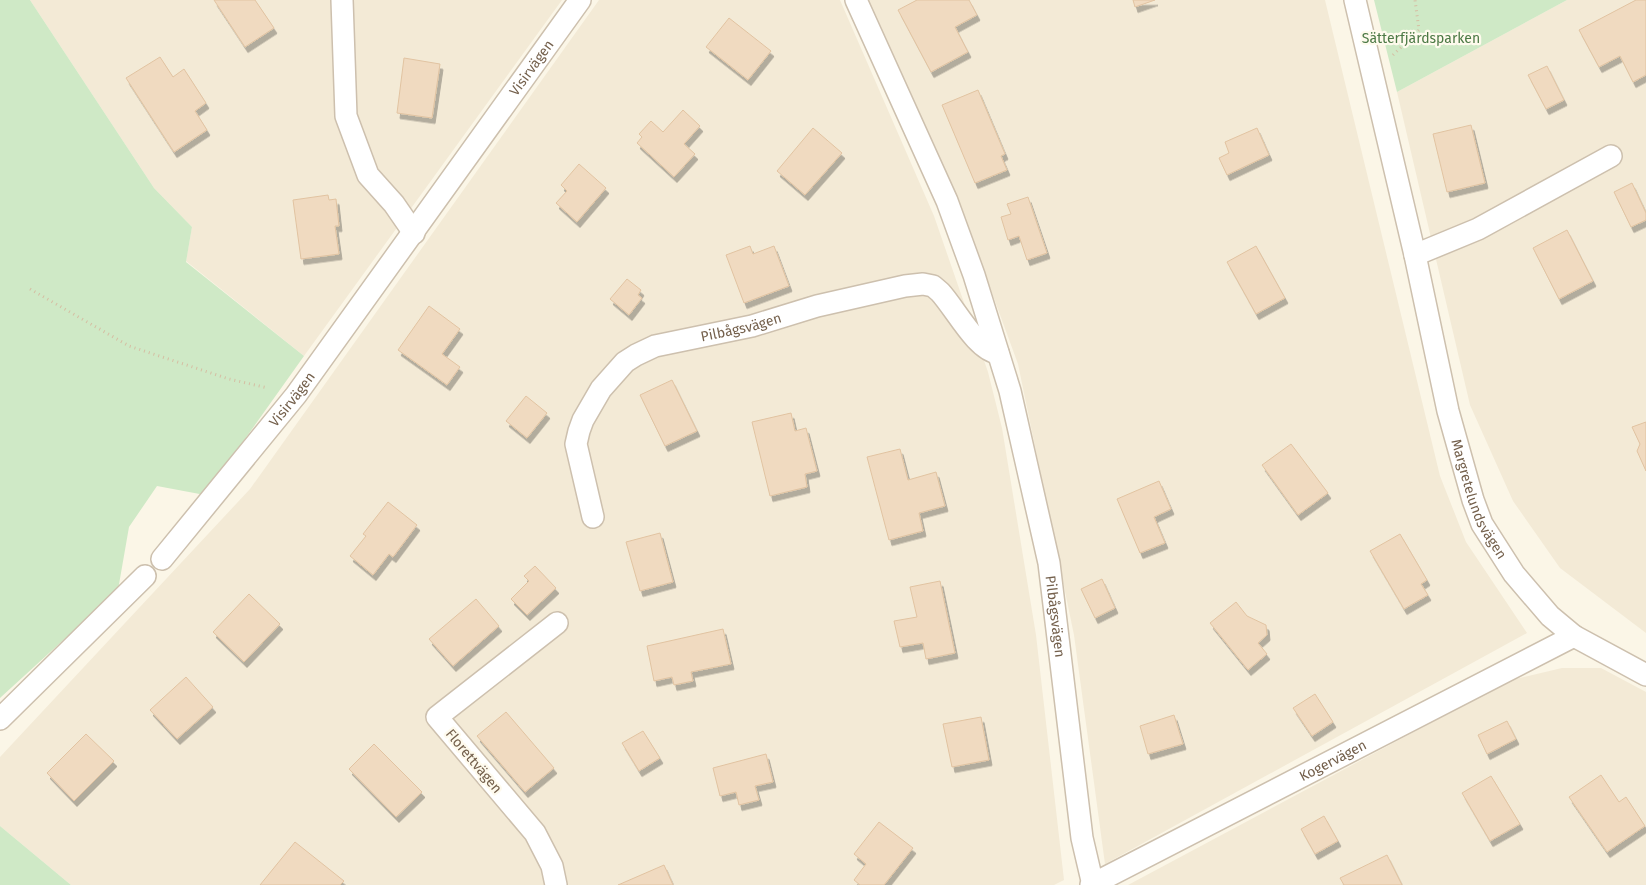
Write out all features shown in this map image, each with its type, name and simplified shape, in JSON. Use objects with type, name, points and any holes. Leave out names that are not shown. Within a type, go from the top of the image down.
[{"type":"street","points":[[342,0],[346,116],[368,175],[394,204],[414,233]]},
{"type":"street","name":"Visirvägen","points":[[162,559],[296,395],[580,0]]},
{"type":"street","name":"Pilbågsvägen","points":[[856,0],[947,201],[974,275],[1015,411],[1049,563],[1080,818],[1092,885]]},
{"type":"street","name":"Margretelundsvägen","points":[[1354,0],[1415,255],[1448,411],[1473,500],[1482,524],[1497,549],[1528,592],[1550,616],[1574,636],[1646,676]]},
{"type":"street","points":[[1415,255],[1478,229],[1610,156]]},
{"type":"street","name":"Pilbågsvägen","points":[[593,517],[576,444],[582,420],[601,388],[625,362],[655,346],[752,326],[864,295],[923,284],[933,286],[940,292],[982,345],[991,352],[998,353]]},
{"type":"street","points":[[0,719],[145,576]]},
{"type":"street","name":"Florettvägen","points":[[556,885],[552,866],[534,833],[437,717],[557,623]]},
{"type":"street","name":"Kogervägen","points":[[1092,885],[1574,636]]},
{"type":"path","points":[[1373,74],[1419,30],[1415,0]]},
{"type":"path","points":[[30,289],[129,346],[229,380],[296,395]]},
{"type":"shaded area","points":[[30,0],[562,0],[304,356],[186,261],[192,227],[154,188]]},
{"type":"shaded area","points":[[599,0],[840,0],[934,216],[988,372],[1002,428],[1036,635],[1064,880],[1054,885],[71,885],[0,826],[0,757],[250,489]]},
{"type":"shaded area","points":[[866,0],[1325,0],[1440,476],[1466,542],[1527,633],[1105,864],[1074,635],[1018,364],[977,252]]},
{"type":"shaded area","points":[[1567,0],[1646,0],[1646,633],[1560,568],[1513,501],[1470,405],[1397,92]]},
{"type":"shaded area","points":[[1562,668],[1601,668],[1646,692],[1646,885],[1128,885],[1511,680]]},
{"type":"green space","points":[[0,0],[30,0],[154,188],[192,227],[186,262],[304,356],[205,495],[157,486],[129,527],[118,590],[0,698]]},
{"type":"green space","name":"Sätterfjärdsparken","points":[[1374,0],[1567,0],[1397,92]]},
{"type":"green space","points":[[0,826],[71,885],[0,885]]},
{"type":"building","points":[[214,0],[255,0],[274,28],[245,47]]},
{"type":"building","points":[[917,0],[969,0],[977,15],[955,27],[968,52],[931,72],[898,10]]},
{"type":"building","points":[[1133,0],[1155,0],[1135,7]]},
{"type":"building","points":[[1636,0],[1646,0],[1646,75],[1633,82],[1620,56],[1599,67],[1579,30]]},
{"type":"building","points":[[729,18],[771,51],[748,80],[706,47]]},
{"type":"building","points":[[160,57],[173,77],[184,69],[206,103],[195,111],[207,130],[174,152],[126,78]]},
{"type":"building","points":[[404,58],[440,64],[432,118],[397,113]]},
{"type":"building","points":[[1547,66],[1564,100],[1546,109],[1528,75]]},
{"type":"building","points":[[978,90],[1005,154],[1001,156],[1007,170],[975,183],[942,105]]},
{"type":"building","points":[[683,110],[700,126],[684,144],[695,154],[674,177],[637,143],[642,137],[639,134],[651,121],[663,132]]},
{"type":"building","points":[[1471,125],[1485,183],[1447,192],[1433,134]]},
{"type":"building","points":[[813,128],[842,153],[805,195],[777,171]]},
{"type":"building","points":[[1257,128],[1269,155],[1227,175],[1219,158],[1229,153],[1225,142]]},
{"type":"building","points":[[579,164],[606,188],[577,222],[556,203],[567,191],[561,185]]},
{"type":"building","points":[[1632,183],[1646,213],[1646,220],[1631,227],[1614,192]]},
{"type":"building","points":[[328,195],[329,200],[336,199],[339,226],[335,226],[339,254],[301,259],[293,200]]},
{"type":"building","points":[[1028,197],[1047,253],[1027,260],[1019,236],[1008,240],[1001,217],[1011,214],[1007,204]]},
{"type":"building","points":[[1567,230],[1593,281],[1559,299],[1533,248]]},
{"type":"building","points":[[750,246],[753,254],[774,246],[789,286],[744,303],[726,255]]},
{"type":"building","points":[[1256,246],[1285,298],[1256,314],[1227,262]]},
{"type":"building","points":[[627,279],[641,290],[638,295],[642,298],[629,315],[610,299]]},
{"type":"building","points":[[429,306],[460,329],[442,354],[460,367],[447,385],[398,350]]},
{"type":"building","points":[[672,380],[697,431],[665,446],[640,395]]},
{"type":"building","points":[[526,396],[547,413],[527,438],[506,421]]},
{"type":"building","points":[[791,413],[795,431],[806,428],[817,471],[805,474],[807,487],[770,496],[752,422]]},
{"type":"building","points":[[1646,422],[1646,471],[1637,451],[1640,444],[1632,427]]},
{"type":"building","points":[[1291,444],[1328,493],[1298,515],[1262,465]]},
{"type":"building","points":[[900,449],[908,480],[936,472],[945,506],[919,513],[923,531],[889,540],[867,457]]},
{"type":"building","points":[[1159,481],[1171,509],[1154,517],[1165,543],[1140,553],[1117,499]]},
{"type":"building","points":[[388,502],[417,525],[393,557],[389,554],[373,575],[350,556],[366,536],[363,534]]},
{"type":"building","points":[[660,533],[673,582],[640,591],[626,542]]},
{"type":"building","points":[[1400,534],[1427,580],[1421,584],[1428,595],[1404,609],[1370,551]]},
{"type":"building","points":[[535,566],[556,588],[527,615],[511,599],[529,581],[524,576]]},
{"type":"building","points":[[1102,579],[1115,608],[1095,618],[1081,589]]},
{"type":"building","points":[[940,581],[955,653],[926,659],[923,643],[900,647],[894,621],[917,617],[910,587]]},
{"type":"building","points":[[249,594],[280,624],[244,662],[213,632]]},
{"type":"building","points":[[476,599],[499,626],[453,666],[429,639]]},
{"type":"building","points":[[1236,602],[1247,616],[1266,625],[1267,635],[1258,643],[1267,654],[1248,670],[1210,623]]},
{"type":"building","points":[[723,629],[731,664],[691,672],[693,681],[674,685],[672,677],[654,681],[647,646]]},
{"type":"building","points":[[186,677],[213,707],[177,739],[150,710]]},
{"type":"building","points":[[1315,694],[1333,722],[1312,736],[1293,708]]},
{"type":"building","points":[[506,712],[554,768],[525,792],[477,736]]},
{"type":"building","points":[[1174,715],[1183,744],[1148,754],[1140,726]]},
{"type":"building","points":[[981,717],[989,760],[952,767],[943,724]]},
{"type":"building","points":[[1507,721],[1516,739],[1487,754],[1478,735]]},
{"type":"building","points":[[643,731],[660,758],[639,771],[622,743]]},
{"type":"building","points":[[86,734],[114,761],[74,801],[47,773]]},
{"type":"building","points":[[374,744],[422,792],[396,817],[349,769]]},
{"type":"building","points":[[766,754],[773,782],[755,786],[759,800],[739,805],[736,792],[720,796],[713,768]]},
{"type":"building","points":[[1601,775],[1619,802],[1626,797],[1645,826],[1607,852],[1569,797]]},
{"type":"building","points":[[1491,776],[1520,824],[1490,841],[1462,793]]},
{"type":"building","points":[[1324,816],[1338,841],[1315,854],[1301,829]]},
{"type":"building","points":[[879,822],[913,848],[884,885],[860,885],[854,880],[866,864],[854,854]]},
{"type":"building","points":[[295,842],[344,881],[340,885],[260,885]]},
{"type":"building","points":[[1387,855],[1402,885],[1344,885],[1340,878]]},
{"type":"building","points":[[664,865],[673,885],[618,885]]}]
